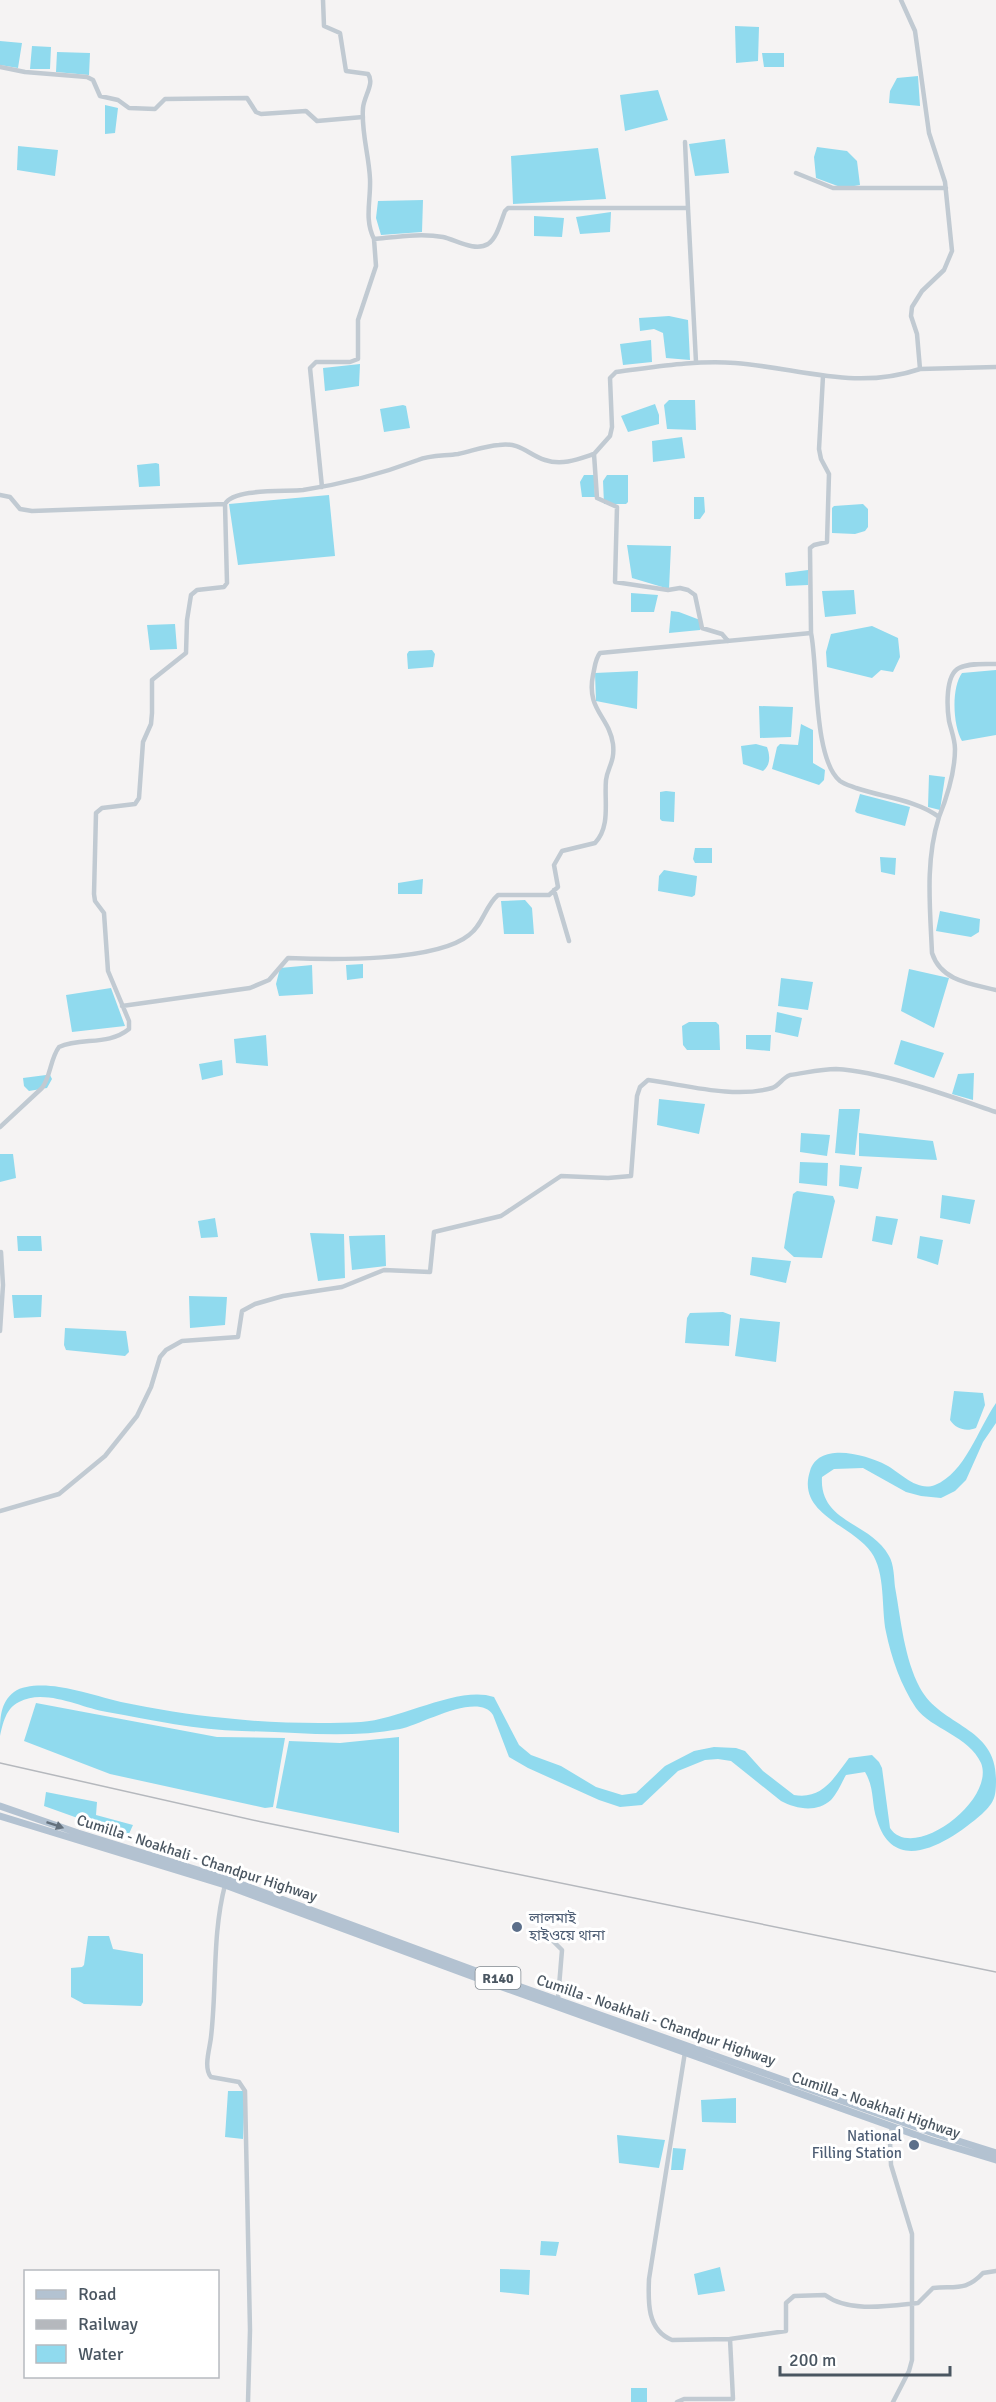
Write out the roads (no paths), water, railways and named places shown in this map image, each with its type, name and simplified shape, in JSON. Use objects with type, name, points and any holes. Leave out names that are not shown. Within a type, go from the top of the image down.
[{"type":"main road","name":"Cumilla - Noakhali - Chandpur Highway","points":[[0,1806],[227,1879],[295,1907],[933,2133],[996,2153]]},
{"type":"main road","name":"Cumilla - Noakhali Highway","points":[[0,1816],[295,1907],[685,2052],[892,2126],[996,2160]]},
{"type":"street","points":[[322,487],[310,368],[316,362],[350,362],[358,359],[358,320],[376,266],[374,239],[369,230],[370,179],[363,117],[365,95],[372,84],[371,77],[368,74],[346,71],[340,33],[324,26],[323,0]]},
{"type":"street","points":[[902,0],[915,31],[929,133],[946,188],[952,251],[944,270],[922,291],[911,311],[917,334],[920,369]]},
{"type":"street","points":[[0,68],[87,77],[93,80],[100,96],[118,100],[128,108],[155,109],[165,99],[247,98],[256,112],[261,114],[306,111],[317,121],[363,117]]},
{"type":"street","points":[[686,142],[696,362]]},
{"type":"street","points":[[796,173],[833,188],[946,188]]},
{"type":"street","points":[[374,239],[443,237],[468,245],[484,245],[493,239],[508,208],[688,208]]},
{"type":"street","points":[[0,1127],[42,1088],[47,1081],[59,1047],[67,1043],[111,1039],[128,1031],[129,1021],[108,971],[104,913],[95,901],[96,813],[102,808],[135,804],[139,798],[143,742],[151,724],[151,684],[156,676],[186,653],[186,620],[190,595],[197,590],[225,587],[227,584],[225,504],[231,497],[240,494],[322,487],[398,468],[418,459],[499,445],[523,447],[544,460],[555,462],[566,462],[594,454],[610,436],[612,427],[610,378],[616,372],[696,362],[734,363],[863,380],[905,374],[920,369],[996,367]]},
{"type":"street","points":[[823,376],[819,449],[821,459],[829,474],[827,533],[826,543],[810,548],[811,633],[819,727],[834,775],[840,781],[926,809],[939,817]]},
{"type":"street","points":[[594,454],[597,498],[617,507],[615,582],[668,590],[680,588],[688,590],[695,595],[702,628],[722,634],[728,642]]},
{"type":"street","points":[[0,495],[10,497],[20,509],[32,511],[225,504]]},
{"type":"street","points":[[122,1006],[250,988],[269,980],[288,958],[339,960],[414,953],[444,947],[461,941],[478,928],[493,899],[498,895],[549,895],[558,887],[554,865],[559,854],[567,848],[595,843],[603,829],[606,778],[613,764],[613,754],[610,735],[591,695],[597,656],[600,653],[811,633]]},
{"type":"street","points":[[996,664],[973,664],[960,668],[952,676],[947,694],[955,750],[945,800],[932,837],[929,872],[934,960],[949,976],[996,990]]},
{"type":"street","points":[[555,890],[569,941]]},
{"type":"street","points":[[0,1511],[58,1494],[105,1456],[137,1416],[160,1357],[173,1344],[182,1341],[238,1337],[242,1311],[255,1304],[284,1296],[342,1287],[384,1270],[430,1272],[434,1232],[501,1216],[561,1176],[608,1178],[632,1176],[637,1096],[640,1087],[648,1080],[722,1092],[758,1090],[774,1088],[784,1077],[790,1075],[835,1069],[877,1076],[943,1094],[996,1112]]},
{"type":"street","points":[[0,1331],[3,1285],[1,1252]]},
{"type":"street","points":[[225,1885],[218,1919],[212,2028],[207,2069],[211,2076],[239,2082],[246,2091],[250,2330],[248,2402]]},
{"type":"street","points":[[531,1931],[552,1940],[562,1950],[558,1999]]},
{"type":"street","points":[[685,2052],[649,2279],[649,2312],[665,2337],[672,2340],[730,2338],[786,2331],[786,2303],[794,2296],[825,2295],[834,2302],[857,2306],[921,2303],[931,2288],[969,2285],[983,2273],[996,2271]]},
{"type":"street","points":[[892,2126],[891,2165],[912,2234],[912,2360],[909,2371],[893,2402]]},
{"type":"street","points":[[677,2402],[684,2399],[733,2399],[730,2338]]},
{"type":"water","points":[[735,26],[759,27],[758,61],[736,63]]},
{"type":"water","points":[[0,41],[22,43],[18,68],[0,65]]},
{"type":"water","points":[[32,46],[51,47],[50,69],[30,69]]},
{"type":"water","points":[[57,52],[90,53],[89,75],[56,72]]},
{"type":"water","points":[[762,53],[784,53],[784,67],[764,67]]},
{"type":"water","points":[[918,76],[920,106],[889,103],[890,91],[897,78]]},
{"type":"water","points":[[658,90],[668,120],[625,131],[620,95]]},
{"type":"water","points":[[105,105],[118,108],[115,133],[105,134]]},
{"type":"water","points":[[725,139],[729,173],[695,176],[689,144]]},
{"type":"water","points":[[18,146],[58,150],[55,176],[17,170]]},
{"type":"water","points":[[817,147],[847,151],[857,161],[860,185],[843,188],[816,178],[814,157]]},
{"type":"water","points":[[598,148],[606,199],[513,204],[511,156]]},
{"type":"water","points":[[423,200],[422,232],[381,235],[376,218],[378,201]]},
{"type":"water","points":[[611,212],[610,232],[580,234],[576,217]]},
{"type":"water","points":[[534,216],[564,218],[562,237],[534,236]]},
{"type":"water","points":[[669,316],[688,320],[690,360],[666,358],[663,333],[654,329],[640,331],[639,318]]},
{"type":"water","points":[[651,340],[652,362],[623,365],[620,344]]},
{"type":"water","points":[[360,364],[359,386],[325,391],[323,368]]},
{"type":"water","points":[[669,400],[695,400],[696,430],[667,429],[664,405]]},
{"type":"water","points":[[655,404],[659,424],[628,432],[621,416]]},
{"type":"water","points":[[406,406],[410,428],[384,432],[380,409]]},
{"type":"water","points":[[682,437],[685,458],[653,462],[652,441]]},
{"type":"water","points":[[159,464],[160,486],[139,487],[137,465]]},
{"type":"water","points":[[584,475],[594,475],[595,497],[582,497],[580,482]]},
{"type":"water","points":[[607,475],[628,475],[628,502],[626,504],[604,504],[603,481]]},
{"type":"water","points":[[329,495],[335,556],[238,565],[229,504]]},
{"type":"water","points":[[694,497],[704,497],[705,512],[700,519],[694,519]]},
{"type":"water","points":[[863,504],[868,509],[868,527],[865,531],[855,534],[832,533],[832,508],[834,506]]},
{"type":"water","points":[[627,545],[671,546],[669,589],[632,578]]},
{"type":"water","points":[[808,570],[808,585],[786,586],[785,573]]},
{"type":"water","points":[[854,590],[856,614],[825,617],[822,591]]},
{"type":"water","points":[[631,593],[658,595],[654,612],[631,612]]},
{"type":"water","points":[[671,611],[700,620],[700,630],[669,633]]},
{"type":"water","points":[[175,624],[177,649],[150,650],[147,625]]},
{"type":"water","points":[[872,626],[898,638],[900,657],[893,672],[881,670],[872,678],[827,667],[826,652],[831,634]]},
{"type":"water","points":[[432,650],[435,654],[433,667],[408,669],[407,654],[409,651]]},
{"type":"water","points":[[996,670],[996,735],[962,741],[954,707],[958,680],[962,673]]},
{"type":"water","points":[[638,671],[637,709],[596,701],[595,673]]},
{"type":"water","points":[[759,706],[793,707],[791,737],[760,738]]},
{"type":"water","points":[[801,724],[813,730],[813,763],[825,770],[824,780],[819,785],[772,769],[777,747],[780,744],[798,745]]},
{"type":"water","points":[[756,744],[767,747],[768,750],[769,763],[763,771],[743,764],[741,746]]},
{"type":"water","points":[[929,775],[945,777],[940,810],[928,807]]},
{"type":"water","points":[[660,792],[675,792],[674,822],[660,819]]},
{"type":"water","points":[[860,794],[910,807],[905,826],[857,813],[855,811]]},
{"type":"water","points":[[695,848],[712,848],[712,863],[695,863],[693,859]]},
{"type":"water","points":[[880,857],[896,858],[895,875],[881,872]]},
{"type":"water","points":[[664,870],[697,876],[695,895],[692,897],[658,891],[659,876]]},
{"type":"water","points":[[423,879],[422,894],[398,894],[398,883]]},
{"type":"water","points":[[525,900],[532,908],[534,934],[504,934],[501,901]]},
{"type":"water","points":[[940,911],[980,919],[979,932],[971,937],[936,931]]},
{"type":"water","points":[[363,964],[363,978],[347,980],[346,965]]},
{"type":"water","points":[[312,965],[313,994],[279,996],[276,984],[280,968]]},
{"type":"water","points":[[909,969],[949,978],[934,1028],[901,1011]]},
{"type":"water","points":[[781,978],[813,982],[808,1010],[778,1006]]},
{"type":"water","points":[[111,988],[125,1026],[72,1032],[66,995]]},
{"type":"water","points":[[777,1012],[802,1018],[798,1037],[775,1032]]},
{"type":"water","points":[[689,1022],[716,1022],[719,1025],[720,1050],[687,1050],[683,1045],[682,1026]]},
{"type":"water","points":[[266,1035],[268,1066],[236,1063],[234,1039]]},
{"type":"water","points":[[746,1035],[771,1035],[770,1051],[746,1049]]},
{"type":"water","points":[[901,1040],[944,1053],[934,1078],[894,1064]]},
{"type":"water","points":[[222,1060],[223,1075],[202,1080],[199,1064]]},
{"type":"water","points":[[974,1073],[973,1100],[952,1094],[958,1074]]},
{"type":"water","points":[[50,1075],[52,1079],[47,1088],[29,1091],[24,1086],[23,1078]]},
{"type":"water","points":[[659,1099],[705,1104],[699,1134],[657,1125]]},
{"type":"water","points":[[839,1109],[860,1109],[855,1155],[835,1153]]},
{"type":"water","points":[[801,1133],[830,1135],[827,1156],[800,1152]]},
{"type":"water","points":[[859,1133],[933,1141],[937,1160],[859,1156]]},
{"type":"water","points":[[0,1154],[13,1154],[16,1178],[0,1182]]},
{"type":"water","points":[[800,1162],[828,1163],[827,1186],[799,1183]]},
{"type":"water","points":[[840,1165],[862,1167],[858,1189],[839,1186]]},
{"type":"water","points":[[797,1191],[833,1196],[835,1201],[822,1258],[794,1257],[784,1248],[793,1194]]},
{"type":"water","points":[[942,1195],[975,1200],[970,1224],[940,1218]]},
{"type":"water","points":[[876,1216],[898,1219],[892,1245],[872,1241]]},
{"type":"water","points":[[215,1218],[218,1237],[201,1238],[198,1221]]},
{"type":"water","points":[[310,1233],[344,1234],[345,1278],[318,1281]]},
{"type":"water","points":[[385,1235],[386,1266],[352,1270],[349,1236]]},
{"type":"water","points":[[17,1236],[41,1236],[42,1251],[18,1251]]},
{"type":"water","points":[[920,1236],[943,1240],[938,1265],[917,1258]]},
{"type":"water","points":[[752,1257],[791,1261],[786,1283],[750,1275]]},
{"type":"water","points":[[12,1295],[42,1295],[41,1317],[14,1318]]},
{"type":"water","points":[[189,1296],[227,1297],[225,1325],[190,1328]]},
{"type":"water","points":[[723,1312],[731,1315],[729,1346],[685,1343],[687,1318],[690,1313]]},
{"type":"water","points":[[740,1318],[780,1322],[776,1362],[735,1356]]},
{"type":"water","points":[[65,1328],[126,1331],[129,1352],[125,1356],[66,1350]]},
{"type":"water","points":[[954,1391],[983,1393],[985,1405],[976,1428],[961,1429],[950,1420]]},
{"type":"water","points":[[996,1403],[996,1423],[983,1442],[966,1480],[955,1491],[941,1498],[906,1492],[863,1468],[834,1469],[822,1477],[823,1492],[829,1504],[837,1513],[871,1536],[891,1559],[901,1626],[910,1664],[920,1688],[929,1701],[977,1737],[987,1748],[994,1761],[996,1790],[990,1806],[955,1834],[925,1849],[910,1851],[897,1848],[885,1838],[877,1820],[870,1784],[865,1772],[846,1775],[831,1800],[819,1807],[806,1808],[781,1801],[731,1761],[705,1760],[678,1771],[642,1805],[620,1807],[599,1800],[509,1757],[493,1715],[486,1709],[475,1706],[449,1712],[400,1729],[361,1734],[321,1734],[191,1727],[40,1697],[29,1698],[11,1708],[0,1736],[3,1706],[9,1696],[19,1689],[36,1686],[67,1688],[121,1702],[186,1713],[241,1720],[293,1723],[377,1720],[447,1699],[464,1695],[480,1695],[494,1697],[519,1745],[531,1755],[561,1766],[596,1787],[622,1795],[636,1793],[665,1766],[694,1751],[714,1747],[736,1748],[745,1751],[763,1771],[794,1795],[804,1796],[820,1791],[826,1786],[849,1758],[872,1755],[882,1768],[890,1828],[901,1837],[916,1838],[933,1833],[950,1823],[965,1809],[976,1794],[982,1778],[981,1763],[968,1746],[931,1722],[916,1708],[897,1671],[888,1642],[881,1580],[876,1560],[862,1543],[818,1508],[811,1498],[808,1486],[810,1471],[815,1462],[823,1456],[844,1453],[878,1461],[916,1484],[935,1485],[955,1471],[963,1461]]},
{"type":"water","points":[[36,1703],[217,1737],[285,1738],[273,1807],[265,1808],[110,1774],[24,1741]]},
{"type":"water","points":[[399,1737],[399,1833],[276,1808],[289,1741],[340,1743]]},
{"type":"water","points":[[46,1792],[97,1802],[96,1815],[133,1825],[128,1836],[44,1806]]},
{"type":"water","points":[[88,1936],[109,1936],[113,1949],[143,1954],[143,2002],[141,2006],[84,2004],[71,1997],[71,1968],[84,1965]]},
{"type":"water","points":[[228,2091],[245,2091],[243,2139],[225,2137]]},
{"type":"water","points":[[736,2098],[736,2123],[702,2122],[701,2100]]},
{"type":"water","points":[[617,2135],[665,2140],[659,2168],[619,2163]]},
{"type":"water","points":[[673,2148],[686,2149],[683,2170],[671,2170]]},
{"type":"water","points":[[541,2241],[559,2242],[556,2256],[540,2255]]},
{"type":"water","points":[[720,2267],[725,2291],[698,2295],[694,2274]]},
{"type":"water","points":[[500,2269],[530,2270],[529,2295],[500,2292]]},
{"type":"water","points":[[631,2388],[647,2388],[647,2402],[631,2402]]},
{"type":"railway","points":[[0,1763],[262,1822],[996,1972]]},
{"type":"place","name":"লালমাই হাইওয়ে থানা","points":[[517,1927]]},
{"type":"place","name":"National Filling Station","points":[[914,2145]]}]
